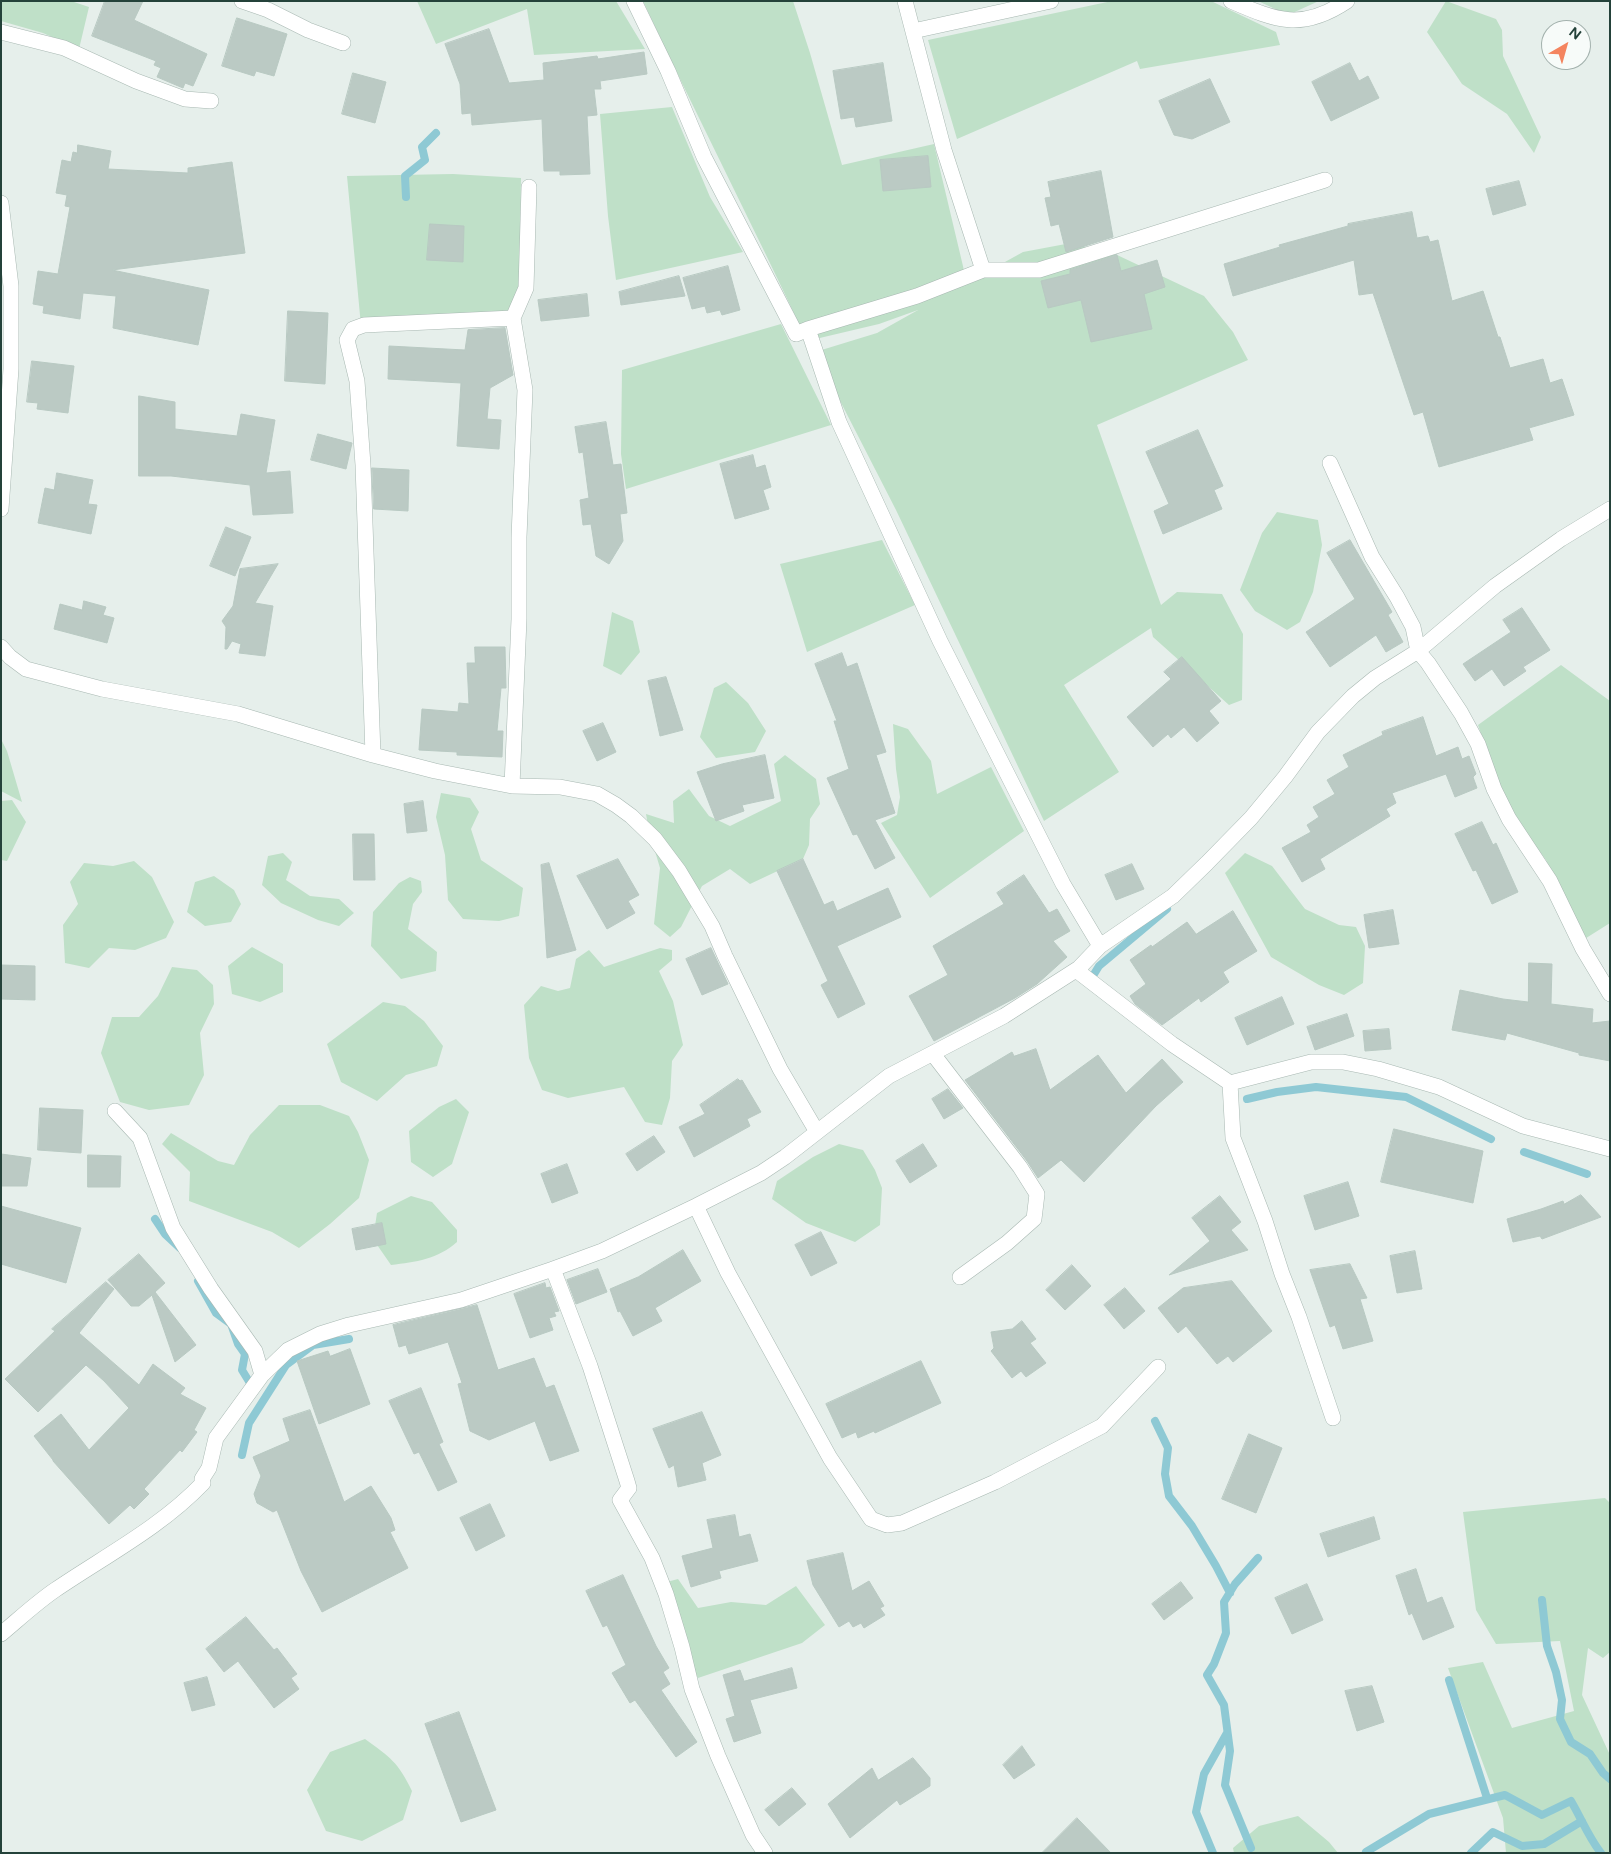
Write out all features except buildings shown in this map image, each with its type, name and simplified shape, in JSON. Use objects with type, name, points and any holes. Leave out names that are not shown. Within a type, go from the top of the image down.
[{"type":"street","points":[[242,1],[268,10],[308,30],[343,43]]},
{"type":"street","points":[[634,1],[668,71],[704,156],[796,334],[917,296],[983,270],[1040,270],[1326,180]]},
{"type":"street","points":[[905,1],[944,150],[983,270]]},
{"type":"street","points":[[913,31],[1052,1]]},
{"type":"street","points":[[1231,1],[1268,17],[1300,21],[1336,9],[1347,1]]},
{"type":"street","points":[[1,32],[64,48],[136,80],[185,99],[210,101]]},
{"type":"street","points":[[512,786],[519,619],[519,537],[525,390],[513,318],[526,288],[529,188]]},
{"type":"street","points":[[1,203],[11,286],[11,369],[1,510]]},
{"type":"street","points":[[373,755],[363,465],[357,380],[347,340],[353,330],[364,325],[513,318]]},
{"type":"street","points":[[808,329],[839,422],[940,641],[1063,884],[1100,946]]},
{"type":"street","points":[[1330,464],[1372,557],[1398,597],[1413,627],[1418,652],[1428,663],[1462,713],[1478,744],[1494,789],[1509,819],[1550,881],[1583,950],[1610,994]]},
{"type":"street","points":[[1,1634],[54,1591],[173,1511],[190,1497],[203,1483],[202,1479],[209,1468],[216,1438],[262,1375],[288,1350],[320,1334],[349,1325],[461,1300],[553,1270],[602,1251],[696,1206],[761,1173],[888,1076],[1004,1016],[1076,970],[1100,946],[1173,896],[1251,818],[1285,777],[1318,732],[1353,696],[1375,678],[1418,652],[1495,586],[1561,539],[1610,509]]},
{"type":"street","points":[[1,647],[10,657],[26,669],[102,689],[238,714],[373,755],[435,771],[512,786],[560,787],[597,794],[631,816],[655,839],[679,872],[712,926],[780,1069],[817,1132]]},
{"type":"street","points":[[1076,970],[1172,1044],[1230,1083],[1311,1062],[1343,1062],[1378,1069],[1439,1087],[1523,1126],[1610,1149]]},
{"type":"street","points":[[933,1054],[1020,1167],[1037,1194],[1034,1219],[1007,1243],[960,1277]]},
{"type":"street","points":[[1230,1083],[1233,1138],[1265,1221],[1333,1418]]},
{"type":"street","points":[[115,1111],[140,1138],[173,1228],[211,1288],[255,1351],[262,1375]]},
{"type":"street","points":[[696,1206],[728,1273],[830,1458],[871,1518],[887,1525],[902,1522],[995,1482],[1102,1426],[1158,1367]]},
{"type":"street","points":[[553,1270],[590,1366],[629,1488],[620,1500],[652,1558],[666,1594],[692,1688],[721,1763],[753,1835],[765,1853]]},
{"type":"green space","points":[[1,1],[71,1],[89,7],[79,49],[43,33],[1,21]]},
{"type":"green space","points":[[417,1],[616,1],[645,49],[534,55],[527,9],[436,44]]},
{"type":"green space","points":[[643,1],[793,1],[842,165],[934,144],[967,283],[1023,252],[1071,243],[1115,254],[1204,296],[1233,332],[1248,360],[1097,425],[1161,605],[1177,592],[1222,594],[1243,634],[1242,700],[1229,705],[1153,637],[1151,628],[1064,685],[1119,772],[1044,821],[896,510],[815,352],[877,333],[918,310],[879,324],[807,341]]},
{"type":"green space","points":[[1112,1],[1211,1],[1276,32],[1280,45],[1140,69],[1137,61],[957,139],[928,40]]},
{"type":"green space","points":[[1258,1],[1319,1],[1288,15]]},
{"type":"green space","points":[[1446,1],[1496,19],[1502,30],[1503,56],[1541,137],[1534,153],[1507,114],[1462,84],[1427,32]]},
{"type":"green space","points":[[672,107],[710,197],[743,252],[616,280],[608,216],[600,114]]},
{"type":"green space","points":[[453,174],[521,178],[519,316],[361,326],[347,176]]},
{"type":"green space","points":[[781,324],[831,425],[626,489],[621,454],[622,370]]},
{"type":"green space","points":[[1277,512],[1318,520],[1322,545],[1313,592],[1300,622],[1287,630],[1255,611],[1240,590],[1262,533]]},
{"type":"green space","points":[[882,540],[915,605],[807,652],[780,564]]},
{"type":"green space","points":[[612,612],[633,621],[640,652],[621,675],[603,666]]},
{"type":"green space","points":[[1561,665],[1610,701],[1610,923],[1583,940],[1546,860],[1505,805],[1478,725]]},
{"type":"green space","points":[[726,682],[748,703],[766,731],[755,752],[716,758],[700,737],[714,688]]},
{"type":"green space","points":[[893,724],[908,729],[931,761],[937,794],[991,767],[1024,831],[930,898],[881,823],[897,815],[900,797]]},
{"type":"green space","points":[[1,739],[7,751],[22,802],[1,791]]},
{"type":"green space","points":[[785,755],[816,779],[820,804],[810,819],[809,845],[803,859],[750,884],[730,869],[702,886],[681,927],[670,937],[654,924],[660,868],[646,814],[674,823],[673,801],[689,789],[709,816],[730,826],[781,801],[774,764]]},
{"type":"green space","points":[[441,793],[470,798],[479,812],[471,829],[481,860],[523,888],[519,916],[499,921],[463,919],[448,900],[445,855],[436,817]]},
{"type":"green space","points":[[12,800],[26,822],[7,861],[1,860],[1,801]]},
{"type":"green space","points":[[283,853],[292,862],[286,880],[310,896],[339,899],[354,913],[339,926],[318,920],[281,903],[262,885],[268,856]]},
{"type":"green space","points":[[1245,853],[1272,866],[1305,909],[1339,925],[1356,927],[1365,946],[1363,983],[1344,995],[1319,985],[1271,957],[1225,873]]},
{"type":"green space","points":[[134,861],[152,877],[174,922],[166,938],[135,950],[109,948],[89,968],[65,963],[63,925],[78,904],[70,882],[84,863],[113,866]]},
{"type":"green space","points":[[214,876],[234,890],[241,904],[231,922],[205,926],[187,912],[195,882]]},
{"type":"green space","points":[[410,877],[421,881],[422,892],[413,904],[408,929],[437,952],[436,971],[401,979],[371,946],[373,912],[399,883]]},
{"type":"green space","points":[[252,947],[283,964],[283,992],[260,1002],[232,994],[228,966]]},
{"type":"green space","points":[[660,948],[672,950],[672,960],[659,971],[673,1001],[683,1045],[672,1061],[670,1098],[662,1125],[645,1122],[624,1087],[568,1098],[542,1090],[529,1058],[524,1005],[541,986],[558,991],[570,988],[576,959],[589,950],[604,967]]},
{"type":"green space","points":[[172,967],[197,970],[213,985],[214,1004],[200,1033],[204,1075],[189,1105],[149,1110],[120,1102],[101,1053],[112,1017],[139,1017],[158,996]]},
{"type":"green space","points":[[383,1002],[405,1006],[424,1021],[443,1046],[437,1066],[406,1075],[377,1101],[341,1082],[327,1044]]},
{"type":"green space","points":[[456,1099],[469,1112],[452,1164],[433,1177],[411,1162],[409,1131],[439,1107]]},
{"type":"green space","points":[[279,1105],[320,1105],[349,1116],[358,1132],[369,1160],[359,1198],[299,1248],[272,1232],[189,1201],[190,1172],[162,1144],[171,1133],[218,1161],[234,1165],[250,1135]]},
{"type":"green space","points":[[839,1144],[863,1150],[875,1170],[882,1188],[880,1225],[855,1242],[806,1223],[772,1199],[777,1181],[813,1157]]},
{"type":"green space","points":[[411,1196],[432,1202],[457,1230],[457,1242],[434,1256],[418,1261],[391,1265],[373,1239],[377,1213]]},
{"type":"green space","points":[[1605,1498],[1610,1503],[1610,1652],[1603,1658],[1588,1648],[1582,1695],[1610,1755],[1610,1853],[1506,1853],[1503,1818],[1448,1668],[1483,1662],[1512,1728],[1574,1711],[1560,1641],[1496,1644],[1476,1610],[1463,1512]]},
{"type":"green space","points":[[678,1579],[698,1608],[731,1602],[766,1605],[796,1586],[825,1625],[802,1643],[698,1678],[673,1633],[663,1583]]},
{"type":"green space","points":[[365,1739],[393,1761],[412,1791],[403,1820],[362,1841],[326,1831],[307,1790],[330,1752]]},
{"type":"green space","points":[[1298,1816],[1329,1842],[1338,1853],[1234,1853],[1233,1848],[1259,1826]]},
{"type":"waterway","points":[[406,197],[405,176],[425,160],[422,147],[436,133]]},
{"type":"waterway","points":[[1091,979],[1099,966],[1167,909]]},
{"type":"waterway","points":[[1247,1099],[1277,1092],[1316,1087],[1406,1097],[1491,1139]]},
{"type":"waterway","points":[[1524,1152],[1587,1174]]},
{"type":"waterway","points":[[155,1219],[165,1234],[180,1248]]},
{"type":"waterway","points":[[198,1281],[216,1313],[231,1324],[238,1344],[245,1354],[242,1370],[253,1388]]},
{"type":"waterway","points":[[242,1455],[249,1423],[286,1365],[313,1345],[349,1339]]},
{"type":"waterway","points":[[1155,1421],[1168,1448],[1165,1474],[1169,1496],[1192,1526],[1230,1593]]},
{"type":"waterway","points":[[1251,1848],[1225,1785],[1230,1751],[1224,1705],[1207,1675],[1214,1664],[1226,1633],[1224,1602],[1235,1584],[1258,1558]]},
{"type":"waterway","points":[[1542,1600],[1547,1646],[1556,1672],[1562,1700],[1560,1719],[1571,1742],[1590,1754],[1603,1773],[1610,1779]]},
{"type":"waterway","points":[[1449,1680],[1487,1798]]},
{"type":"waterway","points":[[1213,1853],[1196,1812],[1204,1774],[1227,1733]]},
{"type":"waterway","points":[[1366,1852],[1429,1814],[1505,1795],[1542,1815],[1571,1801],[1601,1853]]},
{"type":"waterway","points":[[1471,1853],[1493,1832],[1522,1846],[1544,1844],[1582,1821]]}]
